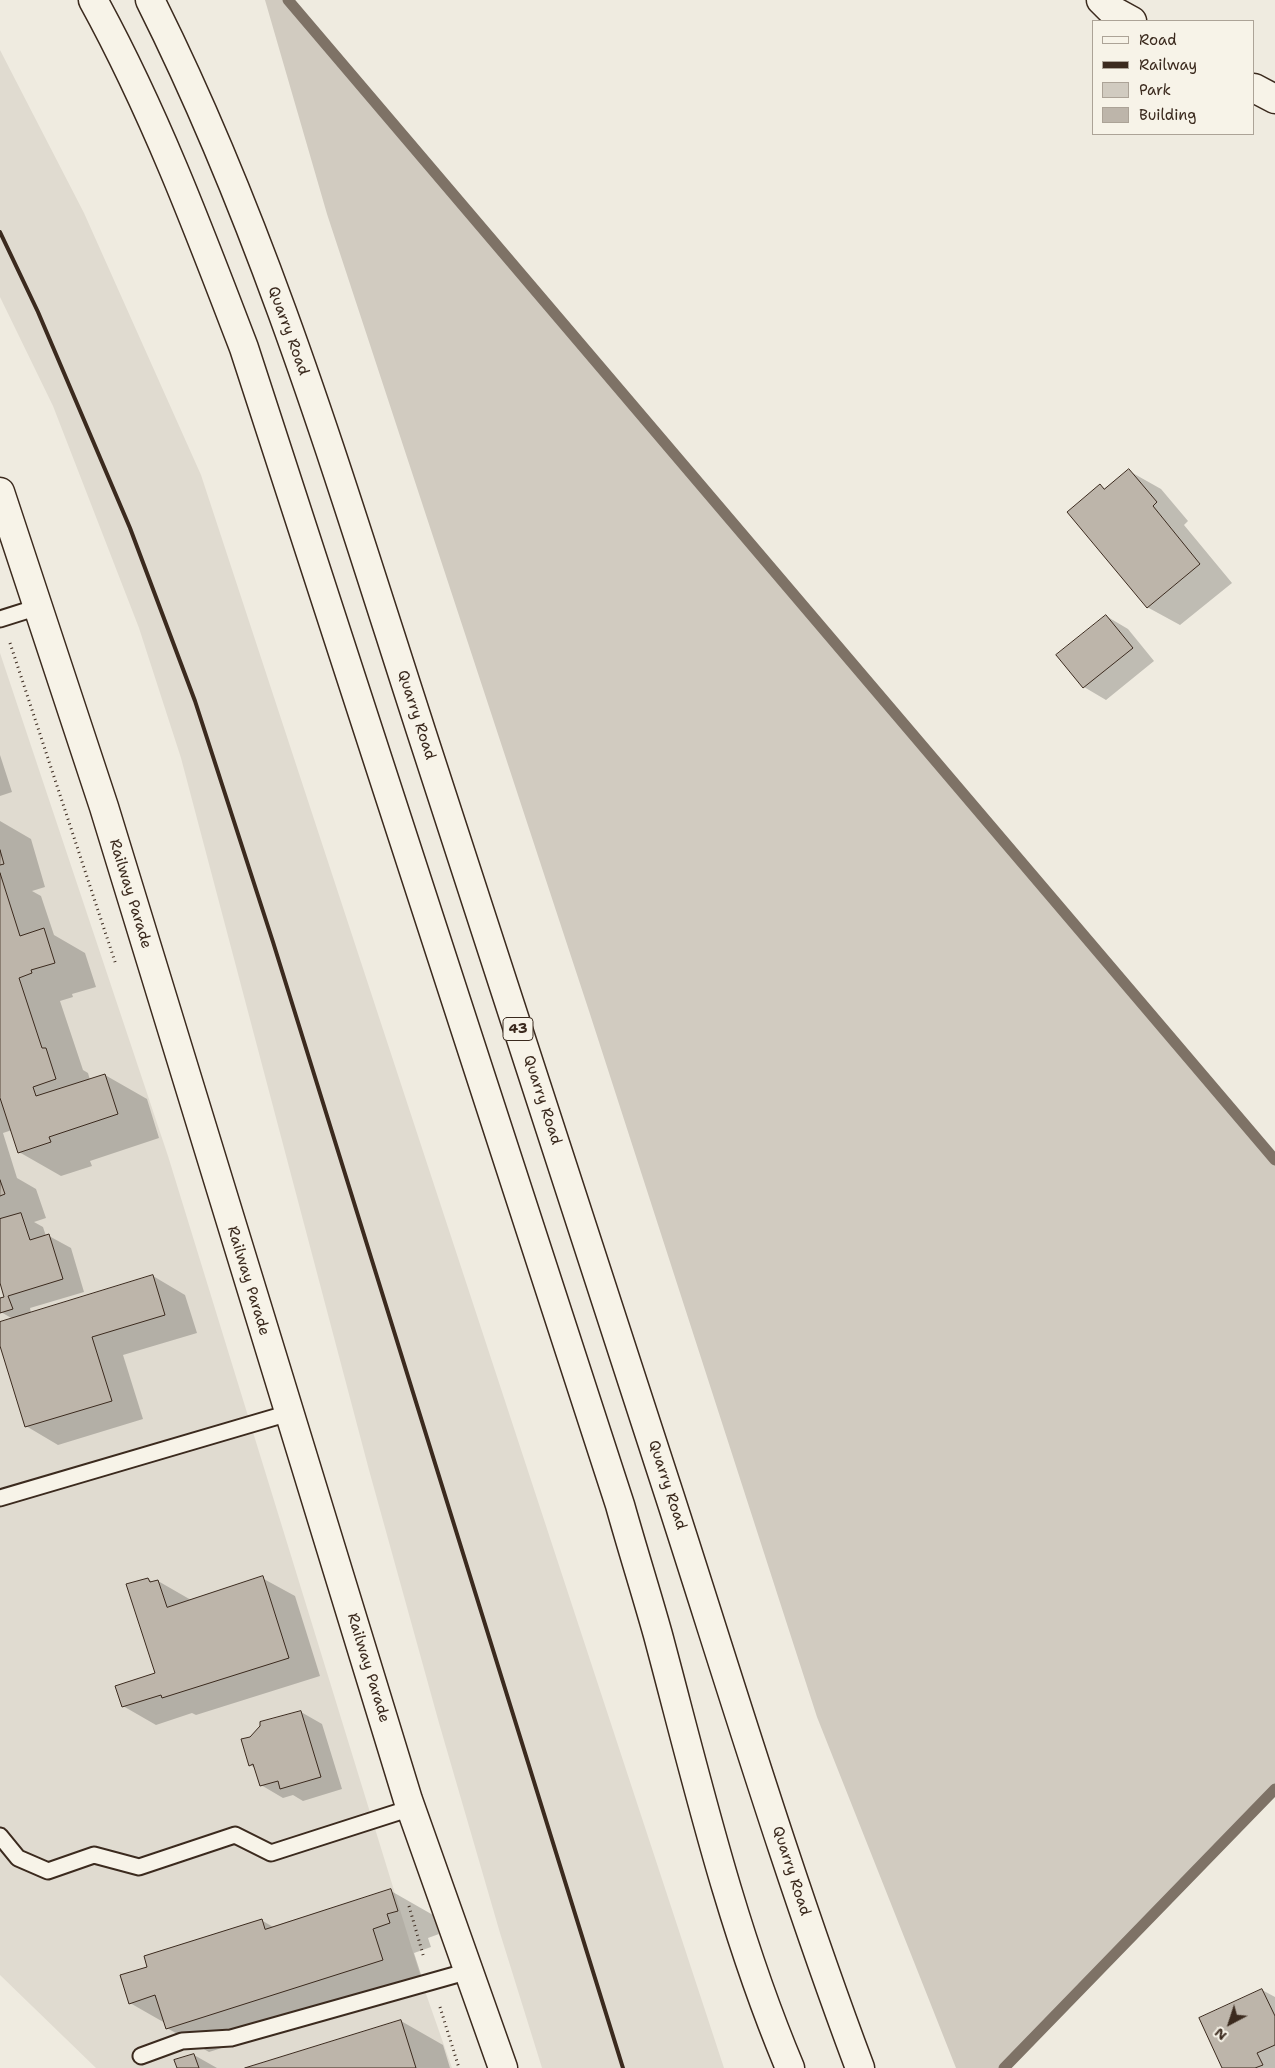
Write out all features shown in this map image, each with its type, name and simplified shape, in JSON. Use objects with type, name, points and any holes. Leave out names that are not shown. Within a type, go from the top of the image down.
[{"type":"main road","points":[[93,0],[154,125],[198,230],[244,348],[617,1495],[658,1634],[697,1789],[723,1878],[770,2020],[790,2068]]},
{"type":"main road","name":"Quarry Road","points":[[150,0],[215,139],[293,340],[629,1368],[825,1976],[860,2068]]},
{"type":"main road","points":[[1101,0],[1110,9],[1130,20]]},
{"type":"main road","points":[[1255,89],[1275,99]]},
{"type":"main road","name":"Railway Parade","points":[[0,492],[104,807],[412,1808],[503,2068]]},
{"type":"lane","points":[[0,619],[38,607]]},
{"type":"lane","points":[[0,1498],[289,1413]]},
{"type":"lane","points":[[0,1836],[18,1858],[48,1872],[94,1855],[139,1867],[234,1836],[271,1853],[412,1808]]},
{"type":"lane","points":[[141,2056],[182,2041],[231,2038],[469,1971]]},
{"type":"shaded area","points":[[0,50],[84,213],[201,475],[724,2068],[542,2068],[500,1933],[439,1723],[369,1470],[181,758],[139,628],[53,406],[0,297]]},
{"type":"shaded area","points":[[0,653],[168,1156],[425,1991],[452,2068],[96,2068],[0,1975]]},
{"type":"green space","points":[[265,0],[288,0],[1275,1160],[1275,1789],[1004,2068],[956,2068],[817,1717],[589,1011],[327,214]]},
{"type":"building","points":[[1129,469],[1157,502],[1153,506],[1200,564],[1147,608],[1067,512],[1100,484],[1104,489]]},
{"type":"building","points":[[1106,615],[1133,648],[1083,688],[1056,655]]},
{"type":"building","points":[[0,850],[4,864],[0,865]]},
{"type":"building","points":[[0,873],[20,936],[44,928],[55,963],[31,970],[32,973],[19,978],[42,1048],[46,1048],[56,1079],[33,1087],[36,1096],[105,1074],[118,1114],[49,1137],[51,1142],[18,1153],[0,1098]]},
{"type":"building","points":[[0,1180],[5,1194],[0,1196]]},
{"type":"building","points":[[21,1213],[30,1240],[49,1234],[63,1279],[8,1296],[13,1309],[0,1313],[0,1298],[4,1297],[0,1283],[0,1219]]},
{"type":"building","points":[[153,1275],[165,1315],[92,1337],[112,1401],[25,1427],[0,1346],[0,1322]]},
{"type":"building","points":[[263,1576],[289,1658],[162,1698],[161,1695],[122,1707],[115,1686],[155,1673],[126,1584],[148,1578],[150,1582],[158,1580],[167,1607]]},
{"type":"building","points":[[301,1711],[321,1777],[280,1789],[278,1781],[260,1786],[253,1764],[249,1766],[241,1739],[250,1737],[260,1726],[260,1722]]},
{"type":"building","points":[[391,1889],[398,1911],[387,1914],[390,1923],[373,1929],[383,1960],[166,2029],[155,1995],[129,2004],[120,1975],[147,1967],[144,1956],[262,1919],[265,1929]]},
{"type":"building","points":[[1262,1989],[1275,2016],[1275,2045],[1257,2053],[1263,2065],[1255,2068],[1222,2068],[1199,2018]]},
{"type":"building","points":[[401,2020],[416,2068],[245,2068]]},
{"type":"building","points":[[194,2054],[199,2068],[177,2068],[174,2060]]},
{"type":"waterway","points":[[288,0],[1275,1160]]},
{"type":"waterway","points":[[1004,2068],[1275,1789]]},
{"type":"railway","points":[[0,232],[38,312],[130,528],[195,701],[273,942],[623,2068]]}]
